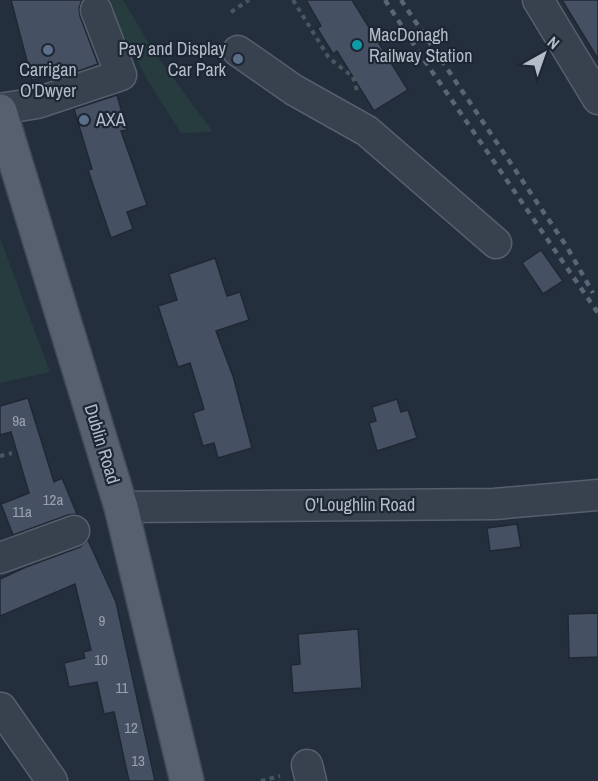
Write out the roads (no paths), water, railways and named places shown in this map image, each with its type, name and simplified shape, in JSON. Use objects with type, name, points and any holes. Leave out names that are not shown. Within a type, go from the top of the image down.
[{"type":"main road","name":"Dublin Road","points":[[0,110],[121,507],[187,781]]},
{"type":"street","points":[[538,0],[598,99]]},
{"type":"street","points":[[0,110],[37,103],[121,75],[96,10]]},
{"type":"street","points":[[238,51],[294,90],[367,130],[496,243]]},
{"type":"street","name":"O'Loughlin Road","points":[[121,507],[494,504],[598,495]]},
{"type":"street","points":[[0,558],[74,531]]},
{"type":"street","points":[[1,708],[52,781]]},
{"type":"railway","points":[[385,0],[598,313]]},
{"type":"railway","points":[[401,0],[567,247],[593,293]]},
{"type":"place","name":"MacDonagh Railway Station","points":[[357,45]]},
{"type":"place","name":"Carrigan O'Dwyer","points":[[48,50]]},
{"type":"place","name":"Pay and Display Car Park","points":[[238,59]]},
{"type":"place","name":"AXA","points":[[84,120]]}]
